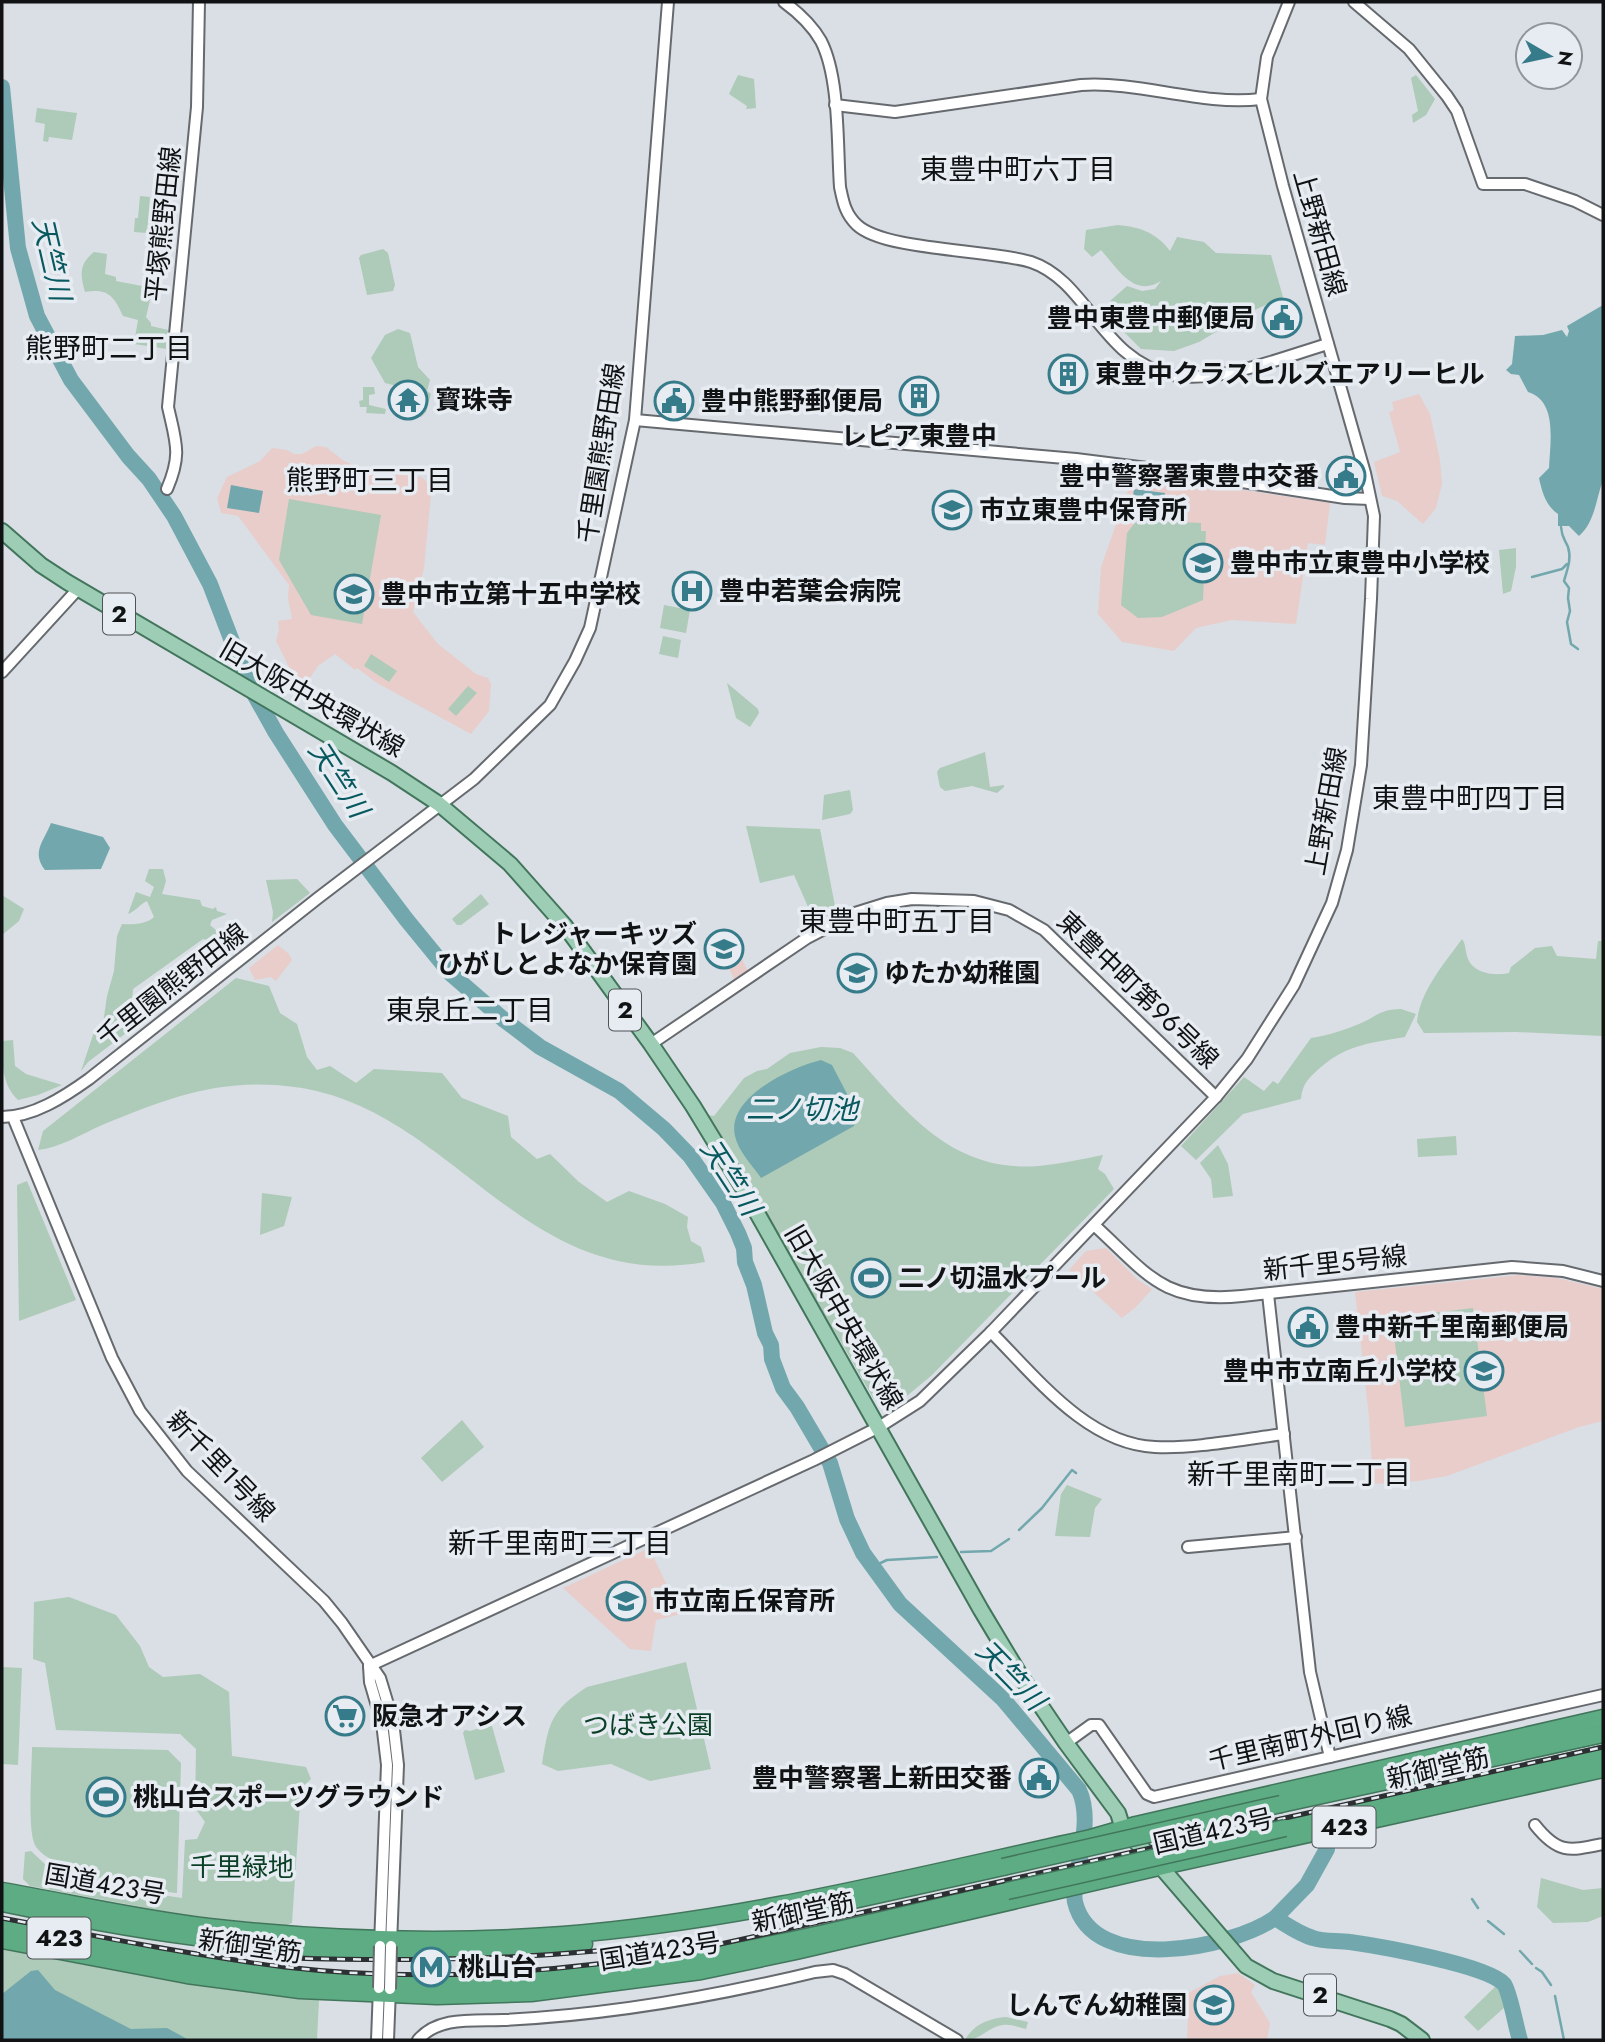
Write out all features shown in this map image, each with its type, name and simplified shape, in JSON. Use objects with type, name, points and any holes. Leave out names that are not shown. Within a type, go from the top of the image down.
[{"type":"highway","name":"国道423号","points":[[2,1891],[207,1926],[386,1943],[561,1935],[696,1920],[785,1905],[1073,1842],[1603,1718]]},
{"type":"highway","points":[[1392,1780],[1603,1718]]},
{"type":"highway","points":[[1465,1765],[1603,1724]]},
{"type":"highway","name":"新御堂筋","points":[[2,1903],[129,1927],[263,1945],[431,1951],[513,1949],[632,1939],[737,1924],[858,1900],[1603,1734]]},
{"type":"highway","name":"新御堂筋","points":[[2,1927],[244,1971],[340,1981],[436,1984],[531,1981],[635,1970],[711,1957],[865,1924],[1603,1754]]},
{"type":"highway","name":"国道423号","points":[[2,1940],[225,1981],[313,1992],[467,1996],[531,1993],[701,1971],[1603,1769]]},
{"type":"highway","points":[[1486,1783],[1559,1779]]},
{"type":"highway","points":[[785,1905],[858,1900]]},
{"type":"highway","points":[[796,1951],[865,1924]]},
{"type":"main road","name":"旧大阪中央環状線","points":[[2,531],[41,565],[78,589],[392,773],[439,804],[490,845],[534,890],[565,926],[693,1106],[743,1188],[981,1610],[1020,1675],[1118,1813],[1123,1829],[1161,1867],[1245,1966],[1261,1975],[1390,2019],[1422,2040]]},
{"type":"street","name":"平塚熊野田線","points":[[167,489],[175,470],[178,451],[168,407],[197,107],[200,2]]},
{"type":"street","name":"千里園熊野田線","points":[[8,1117],[52,1103],[79,1087],[369,858],[474,779],[550,705],[590,628],[635,420],[668,2]]},
{"type":"street","points":[[784,2],[803,16],[821,41],[831,68],[843,203],[855,224],[866,232],[891,240],[1014,258],[1040,266],[1062,282],[1124,352],[1146,366],[1171,375],[1208,377],[1328,344]]},
{"type":"street","name":"上野新田線","points":[[369,1666],[814,1460],[879,1427],[920,1401],[1216,1097],[1247,1059],[1294,985],[1332,904],[1347,850],[1361,765],[1374,516],[1365,473],[1261,99],[1267,57],[1289,2]]},
{"type":"street","points":[[1354,2],[1409,49],[1447,96],[1457,111],[1483,184],[1525,184],[1576,201],[1603,215]]},
{"type":"street","points":[[835,105],[895,112],[1081,85],[1112,84],[1227,101],[1261,99]]},
{"type":"street","points":[[635,420],[1076,459],[1345,498],[1370,499]]},
{"type":"street","points":[[2,672],[78,589]]},
{"type":"street","name":"東豊中町第96号線","points":[[651,1044],[807,938],[855,913],[912,899],[974,901],[1009,909],[1044,930],[1216,1097]]},
{"type":"street","name":"新千里1号線","points":[[8,1117],[112,1358],[140,1411],[187,1471],[324,1601],[342,1623],[369,1666],[370,1682],[382,1723],[387,1765],[384,1992]]},
{"type":"street","name":"新千里5号線","points":[[1094,1225],[1138,1268],[1174,1290],[1215,1298],[1506,1267],[1563,1271],[1603,1281]]},
{"type":"street","points":[[1268,1294],[1310,1672],[1330,1757]]},
{"type":"street","points":[[990,1332],[1078,1417],[1099,1432],[1117,1440],[1142,1446],[1167,1447],[1284,1434]]},
{"type":"street","points":[[1188,1547],[1296,1537]]},
{"type":"street","name":"千里南町外回り線","points":[[1066,1743],[1091,1725],[1099,1725],[1147,1794],[1154,1797],[1603,1695]]},
{"type":"street","points":[[1535,1825],[1546,1838],[1560,1848],[1573,1850],[1603,1844]]},
{"type":"street","points":[[418,2040],[425,2032],[442,2024],[620,2010],[702,1997],[833,1970],[845,1974],[936,2025],[957,2040]]},
{"type":"street","points":[[377,2040],[384,1992]]},
{"type":"street","points":[[384,1992],[388,2040]]},
{"type":"shaded area","points":[[1419,394],[1430,414],[1442,484],[1436,508],[1423,524],[1397,501],[1382,496],[1374,462],[1400,452],[1389,412],[1394,410],[1392,402]]},
{"type":"shaded area","name":"豊中市立第十五中学校","points":[[316,446],[326,447],[344,461],[368,471],[421,477],[426,481],[431,494],[424,568],[413,612],[438,644],[476,674],[488,678],[491,684],[489,711],[471,734],[377,683],[335,654],[318,666],[303,688],[299,687],[276,641],[278,621],[292,619],[288,598],[289,585],[238,516],[221,513],[217,498],[227,477],[260,461],[272,448],[302,454]]},
{"type":"shaded area","name":"豊中市立東豊中小学校","points":[[1136,474],[1330,503],[1325,545],[1308,543],[1296,624],[1232,620],[1196,628],[1174,651],[1122,642],[1098,614],[1101,567]]},
{"type":"shaded area","name":"トレジャーキッズ ひがしとよなか保育園","points":[[729,930],[748,972],[735,981],[724,958],[715,961],[707,941]]},
{"type":"shaded area","points":[[278,945],[292,960],[276,981],[271,977],[255,980],[249,968]]},
{"type":"shaded area","points":[[1106,1248],[1138,1280],[1152,1289],[1122,1318],[1069,1270],[1086,1251]]},
{"type":"shaded area","name":"豊中市立南丘小学校","points":[[1519,1275],[1557,1278],[1603,1289],[1603,1421],[1579,1427],[1447,1476],[1373,1484],[1369,1417],[1355,1292]]},
{"type":"shaded area","name":"市立南丘保育所","points":[[649,1548],[681,1614],[656,1620],[651,1651],[630,1649],[563,1588]]},
{"type":"shaded area","name":"しんでん幼稚園","points":[[1238,1973],[1255,1985],[1251,1992],[1270,2023],[1267,2040],[1187,2040],[1188,2018],[1168,2012],[1170,2003],[1220,1976]]},
{"type":"green space","points":[[738,75],[754,79],[756,108],[746,109],[747,106],[729,94]]},
{"type":"green space","points":[[1416,75],[1435,99],[1426,115],[1413,123],[1412,115],[1418,111],[1411,78]]},
{"type":"green space","points":[[37,108],[77,113],[72,140],[49,137],[48,142],[43,141],[45,124],[35,122]]},
{"type":"green space","points":[[140,196],[150,197],[147,233],[134,232]]},
{"type":"green space","points":[[1118,225],[1147,232],[1170,251],[1177,237],[1204,242],[1216,253],[1271,255],[1283,297],[1246,314],[1199,342],[1174,351],[1141,349],[1101,309],[1127,286],[1142,291],[1155,289],[1161,281],[1143,286],[1135,284],[1120,273],[1101,250],[1092,257],[1084,249],[1086,230]]},
{"type":"green space","points":[[383,249],[388,253],[395,285],[393,291],[367,295],[359,258],[361,255]]},
{"type":"green space","points":[[94,252],[107,254],[105,274],[116,277],[116,281],[142,286],[141,293],[151,296],[146,317],[151,326],[168,330],[167,349],[134,344],[138,320],[123,316],[109,295],[99,291],[85,292],[82,280],[83,265]]},
{"type":"green space","points":[[398,329],[410,333],[418,367],[430,380],[427,391],[431,394],[426,412],[421,417],[412,415],[417,391],[385,383],[371,358],[385,335]]},
{"type":"green space","points":[[363,387],[374,387],[375,394],[369,395],[369,405],[386,409],[385,414],[366,413],[367,407],[360,407]]},
{"type":"green space","points":[[289,499],[381,515],[362,624],[311,615],[279,560]]},
{"type":"green space","points":[[1137,520],[1201,523],[1201,531],[1206,531],[1203,600],[1162,617],[1138,618],[1121,605],[1127,533]]},
{"type":"green space","points":[[1516,548],[1516,567],[1511,591],[1503,594],[1499,550]]},
{"type":"green space","points":[[664,605],[690,610],[686,633],[660,628]]},
{"type":"green space","points":[[663,636],[681,640],[678,658],[659,654]]},
{"type":"green space","points":[[371,654],[397,671],[389,682],[364,666]]},
{"type":"green space","points":[[727,683],[758,709],[759,713],[750,727],[736,718]]},
{"type":"green space","points":[[468,686],[477,693],[456,716],[448,709]]},
{"type":"green space","points":[[985,752],[990,787],[1004,785],[997,793],[972,786],[945,791],[940,787],[937,772],[940,768]]},
{"type":"green space","points":[[850,790],[853,810],[850,814],[822,820],[824,795]]},
{"type":"green space","points":[[746,826],[820,829],[837,916],[817,927],[794,875],[760,883]]},
{"type":"green space","points":[[149,869],[163,869],[166,881],[162,894],[200,900],[202,906],[213,909],[216,907],[217,911],[227,914],[212,920],[210,925],[218,932],[230,935],[229,945],[203,939],[133,989],[130,1030],[88,1062],[81,1071],[95,1029],[100,1045],[107,996],[114,971],[117,936],[122,924],[139,924],[154,917],[147,901],[128,914],[136,892],[150,897],[154,887],[145,881]]},
{"type":"green space","points":[[297,879],[310,893],[272,922],[273,912],[266,880]]},
{"type":"green space","points":[[481,894],[489,904],[461,925],[457,925],[452,919]]},
{"type":"green space","points":[[2,895],[24,909],[19,921],[2,935]]},
{"type":"green space","points":[[1462,939],[1468,959],[1475,968],[1498,974],[1509,973],[1511,967],[1535,948],[1552,946],[1557,956],[1596,959],[1598,941],[1603,941],[1603,1036],[1516,1032],[1424,1033],[1417,1022],[1423,999],[1434,978]]},
{"type":"green space","points":[[236,978],[269,986],[280,1013],[297,1024],[307,1057],[317,1070],[330,1066],[356,1083],[374,1069],[442,1073],[462,1098],[508,1116],[511,1137],[537,1159],[550,1154],[579,1182],[607,1202],[629,1191],[665,1204],[688,1217],[687,1227],[691,1241],[701,1247],[705,1262],[643,1265],[588,1252],[539,1228],[405,1131],[356,1104],[302,1088],[248,1085],[199,1091],[152,1105],[62,1144],[38,1150],[43,1131]]},
{"type":"green space","points":[[1401,1009],[1416,1014],[1405,1037],[1360,1046],[1341,1053],[1310,1077],[1301,1099],[1243,1114],[1196,1160],[1181,1146],[1244,1077],[1264,1091],[1273,1081],[1278,1084],[1311,1038],[1347,1028],[1383,1012]]},
{"type":"green space","points":[[13,1040],[15,1066],[26,1074],[62,1085],[18,1100],[6,1080],[3,1065],[2,1041]]},
{"type":"green space","points":[[821,1047],[840,1048],[853,1053],[912,1116],[955,1149],[1008,1166],[1039,1166],[1103,1155],[1098,1169],[1105,1174],[1114,1189],[932,1375],[895,1406],[873,1398],[808,1292],[738,1163],[707,1115],[714,1116],[744,1078],[767,1069],[790,1053]]},
{"type":"green space","points":[[1456,1136],[1457,1155],[1418,1157],[1417,1139]]},
{"type":"green space","points":[[1218,1145],[1228,1164],[1233,1196],[1213,1198],[1211,1179],[1200,1163]]},
{"type":"green space","points":[[27,1181],[76,1300],[19,1321],[17,1185]]},
{"type":"green space","points":[[262,1193],[292,1197],[284,1226],[260,1235]]},
{"type":"green space","points":[[1473,1308],[1487,1416],[1405,1427],[1392,1318]]},
{"type":"green space","points":[[462,1420],[484,1447],[442,1482],[421,1458]]},
{"type":"green space","points":[[1067,1485],[1102,1499],[1095,1508],[1090,1537],[1055,1536],[1061,1494]]},
{"type":"green space","name":"千里緑地","points":[[69,1597],[116,1615],[140,1646],[149,1667],[163,1677],[200,1674],[229,1692],[232,1756],[306,1767],[311,1779],[301,1788],[292,1923],[284,1926],[179,1914],[30,1886],[23,1879],[25,1852],[31,1851],[49,1868],[93,1885],[182,1898],[185,1840],[197,1839],[205,1822],[195,1808],[196,1749],[180,1734],[56,1730],[45,1663],[33,1659],[34,1602]]},
{"type":"green space","name":"つばき公園","points":[[686,1662],[711,1769],[650,1781],[611,1764],[558,1771],[542,1764],[554,1718],[575,1695],[587,1687]]},
{"type":"green space","points":[[2,1667],[22,1668],[18,1765],[2,1764]]},
{"type":"green space","points":[[492,1726],[505,1772],[475,1780],[463,1733],[465,1730]]},
{"type":"green space","name":"桃山台スポーツグラウンド","points":[[32,1747],[168,1750],[181,1763],[177,1893],[144,1888],[78,1871],[58,1863],[35,1845],[30,1798]]},
{"type":"green space","points":[[1541,1878],[1583,1890],[1603,1888],[1603,1916],[1588,1922],[1553,1923],[1537,1907]]},
{"type":"green space","points":[[2,1949],[199,1985],[319,2000],[317,2040],[2,2040]]},
{"type":"green space","points":[[1497,1985],[1506,2006],[1478,2031],[1464,2017]]},
{"type":"green space","points":[[1006,2017],[1028,2022],[1026,2029],[1003,2025],[976,2038],[965,2040],[972,2030],[982,2023]]},
{"type":"water","points":[[1603,305],[1603,480],[1589,524],[1579,536],[1569,526],[1558,526],[1558,514],[1548,503],[1539,478],[1549,468],[1551,435],[1548,413],[1538,397],[1528,392],[1519,375],[1506,370],[1512,364],[1515,336],[1543,335],[1562,330],[1567,337],[1567,326]]},
{"type":"water","points":[[231,485],[263,491],[259,513],[227,508]]},
{"type":"water","points":[[1134,489],[1165,493],[1163,507],[1132,503]]},
{"type":"water","points":[[51,823],[103,837],[110,848],[101,869],[45,870],[39,852]]},
{"type":"water","name":"二ノ切池","points":[[821,1060],[832,1065],[858,1115],[854,1126],[761,1178],[742,1153],[735,1136],[735,1122],[741,1109],[764,1086],[794,1069]]},
{"type":"water","points":[[38,1970],[55,1990],[131,2029],[167,2028],[189,2040],[2,2040],[2,1994],[31,1971]]},
{"type":"waterway","name":"天竺川","points":[[2,87],[18,248],[37,316],[71,380],[128,456],[149,479],[174,516],[210,584],[248,683],[276,733],[335,825],[451,974],[540,1047],[619,1091],[664,1129],[690,1156],[723,1203],[744,1248],[745,1262],[754,1285],[765,1333],[771,1345],[772,1359],[783,1388],[830,1463],[847,1519],[863,1553],[900,1604],[1003,1699],[1079,1790],[1085,1821],[1074,1899],[1087,1925],[1108,1940],[1134,1948],[1165,1949],[1197,1946],[1227,1939],[1275,1918],[1298,1932],[1318,1939],[1345,1941],[1455,1963],[1494,1977],[1504,1984],[1520,2040]]},
{"type":"waterway","points":[[1561,527],[1569,556],[1564,581],[1569,588],[1570,611],[1567,622],[1571,644],[1578,649]]},
{"type":"waterway","points":[[1532,577],[1562,569],[1567,564]]},
{"type":"waterway","points":[[1019,1530],[1042,1508],[1072,1470],[1076,1473]]},
{"type":"waterway","points":[[961,1552],[991,1551],[1009,1539]]},
{"type":"waterway","points":[[872,1567],[887,1560],[937,1557]]},
{"type":"waterway","points":[[1275,1918],[1307,1885],[1327,1849]]},
{"type":"waterway","points":[[1472,1899],[1478,1908]]},
{"type":"waterway","points":[[1488,1921],[1504,1934]]},
{"type":"waterway","points":[[1520,1951],[1532,1964]]},
{"type":"waterway","points":[[1536,1968],[1551,1985]]},
{"type":"waterway","points":[[1555,1996],[1564,2040]]},
{"type":"railway","points":[[2,1918],[214,1957],[337,1972],[440,1975],[596,1964],[698,1949],[1603,1747]]},
{"type":"railway","points":[[289,1958],[488,1958],[587,1952],[687,1941]]},
{"type":"place","name":"豊中東豊中郵便局","points":[[1282,318]]},
{"type":"place","name":"東豊中クラスヒルズエアリーヒル","points":[[1068,374]]},
{"type":"place","name":"レピア東豊中","points":[[919,396]]},
{"type":"place","name":"寳珠寺","points":[[408,400]]},
{"type":"place","name":"豊中熊野郵便局","points":[[674,401]]},
{"type":"place","name":"豊中警察署東豊中交番","points":[[1346,476]]},
{"type":"place","name":"市立東豊中保育所","points":[[952,510]]},
{"type":"place","name":"豊中市立東豊中小学校","points":[[1203,563]]},
{"type":"place","name":"豊中若葉会病院","points":[[692,591]]},
{"type":"place","name":"豊中市立第十五中学校","points":[[354,594]]},
{"type":"place","name":"トレジャーキッズ ひがしとよなか保育園","points":[[724,949]]},
{"type":"place","name":"ゆたか幼稚園","points":[[857,973]]},
{"type":"place","name":"二ノ切温水プール","points":[[871,1278]]},
{"type":"place","name":"豊中新千里南郵便局","points":[[1308,1327]]},
{"type":"place","name":"豊中市立南丘小学校","points":[[1484,1371]]},
{"type":"place","name":"市立南丘保育所","points":[[626,1601]]},
{"type":"place","name":"阪急オアシス","points":[[345,1716]]},
{"type":"place","name":"豊中警察署上新田交番","points":[[1039,1778]]},
{"type":"place","name":"桃山台スポーツグラウンド","points":[[106,1797]]},
{"type":"place","name":"桃山台","points":[[431,1967]]},
{"type":"place","name":"しんでん幼稚園","points":[[1214,2005]]},
{"type":"district","name":"東豊中町六丁目","points":[[1018,169]]},
{"type":"district","name":"熊野町二丁目","points":[[109,348]]},
{"type":"district","name":"熊野町三丁目","points":[[370,480]]},
{"type":"district","name":"東豊中町四丁目","points":[[1470,798]]},
{"type":"district","name":"東豊中町五丁目","points":[[897,921]]},
{"type":"district","name":"東泉丘二丁目","points":[[470,1010]]},
{"type":"district","name":"新千里南町二丁目","points":[[1299,1474]]},
{"type":"district","name":"新千里南町三丁目","points":[[560,1543]]}]
